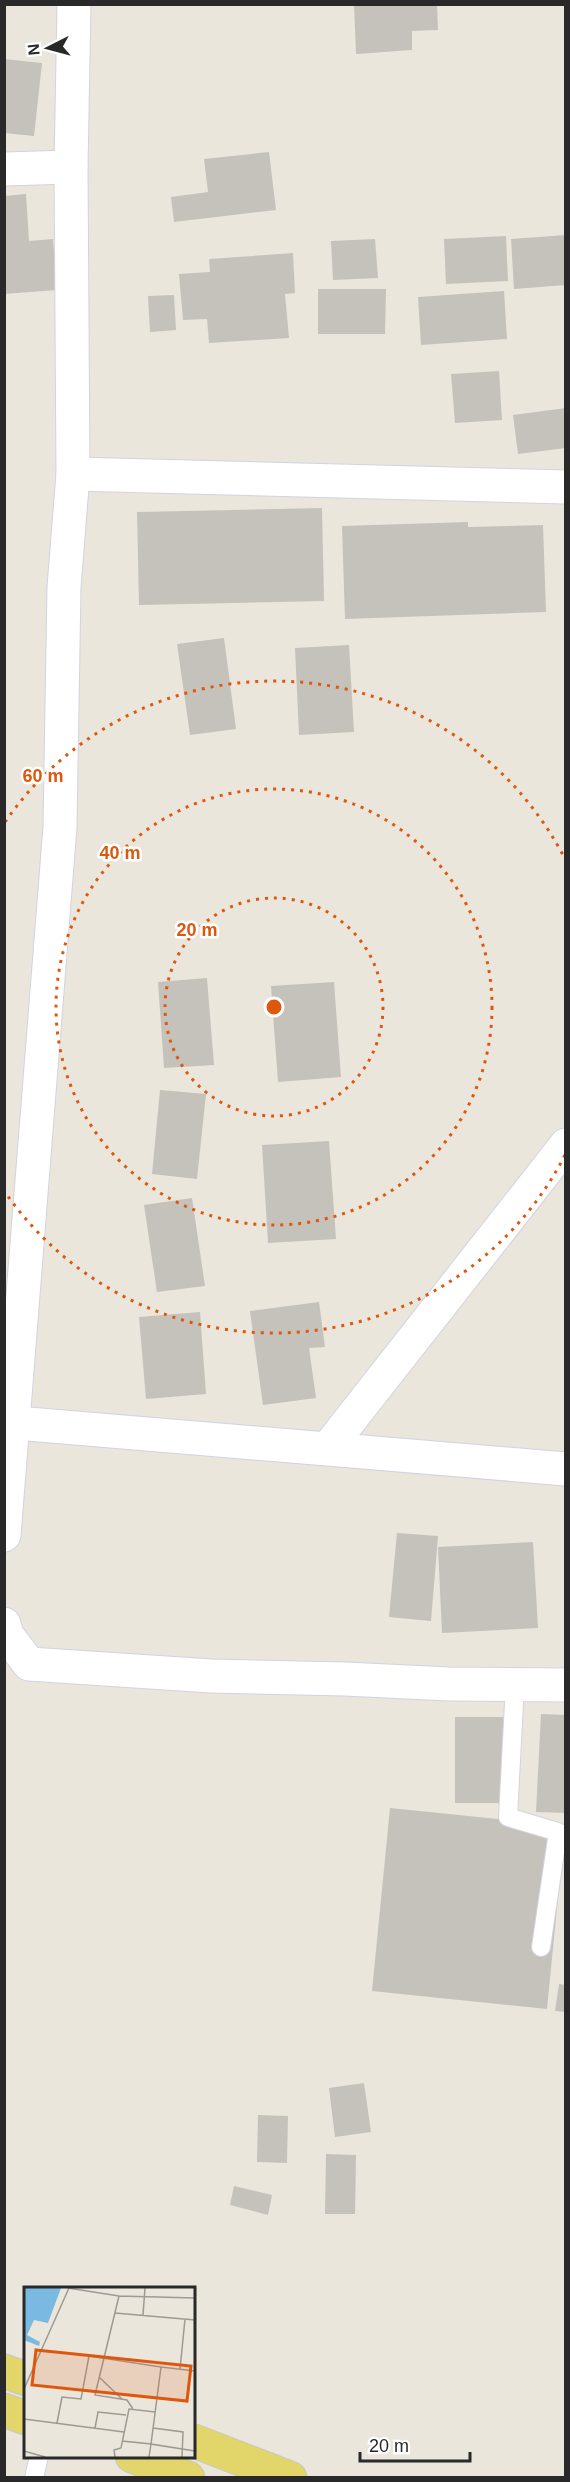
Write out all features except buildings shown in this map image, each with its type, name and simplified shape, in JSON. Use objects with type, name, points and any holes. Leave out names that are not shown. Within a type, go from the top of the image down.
[{"type":"main road","points":[[4,2371],[24,2378]]},
{"type":"main road","points":[[4,2410],[24,2417]]},
{"type":"main road","points":[[195,2441],[290,2478]]},
{"type":"main road","points":[[135,2458],[188,2478]]},
{"type":"street","points":[[4,1535],[9,1423],[60,827],[64,587],[73,474],[71,167],[74,4]]},
{"type":"street","points":[[4,169],[71,167]]},
{"type":"street","points":[[73,474],[566,487]]},
{"type":"street","points":[[328,1448],[566,1145]]},
{"type":"street","points":[[9,1423],[566,1468]]},
{"type":"street","points":[[4,1624],[7,1635],[28,1664],[211,1677],[566,1685]]},
{"type":"lane","points":[[514,1684],[508,1817],[558,1832],[541,1947]]},
{"type":"lane","points":[[34,2478],[39,2458]]}]
